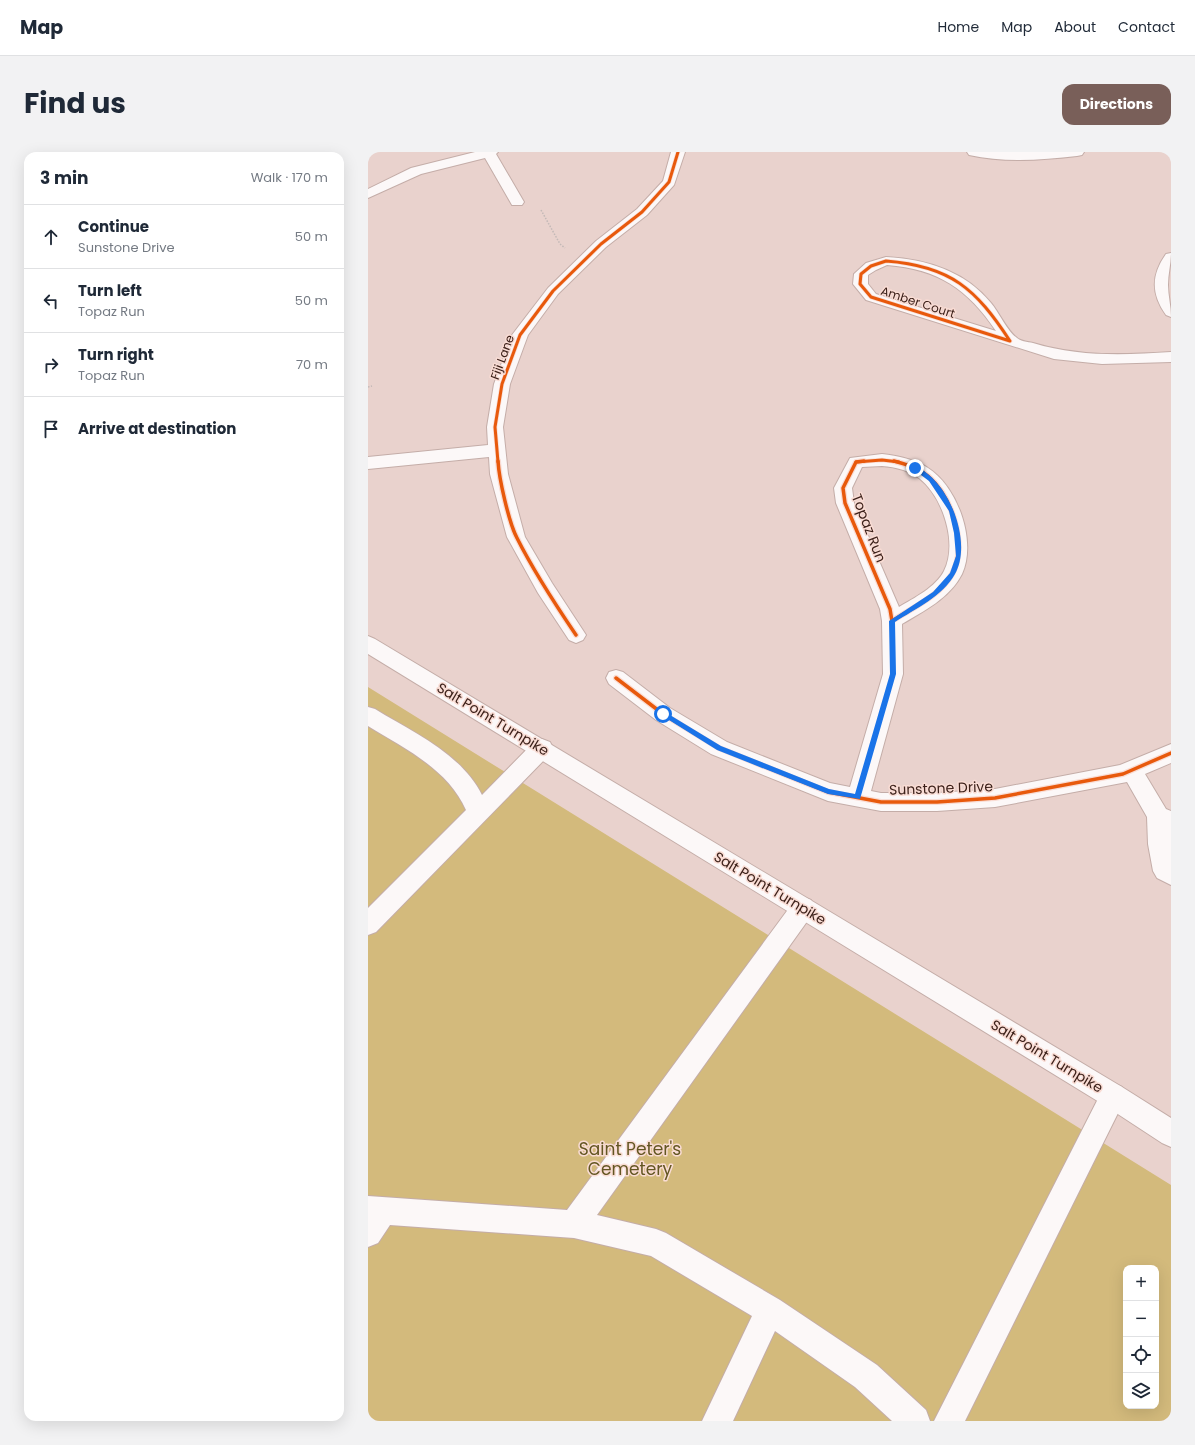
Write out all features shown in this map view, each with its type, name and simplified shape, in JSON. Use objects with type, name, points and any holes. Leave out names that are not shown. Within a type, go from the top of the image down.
[{"type":"street","points":[[368,194],[416,171],[489,152],[517,202]]},
{"type":"street","name":"Fiji Lane","points":[[576,635],[545,588],[516,537],[499,474],[495,427],[502,384],[520,335],[554,291],[601,244],[642,212],[669,182],[678,152]]},
{"type":"street","points":[[974,152],[995,156],[1039,157],[1076,152]]},
{"type":"street","points":[[1171,257],[1163,270],[1160,288],[1171,312]]},
{"type":"street","name":"Amber Court","points":[[1010,341],[985,304],[964,284],[939,272],[901,262],[886,261],[875,264],[863,271],[859,281],[861,289],[871,297],[1010,341],[1059,355],[1104,359],[1144,360],[1171,357]]},
{"type":"street","points":[[368,463],[497,450]]},
{"type":"street","name":"Topaz Run","points":[[858,797],[893,674],[892,621],[890,609],[845,503],[843,488],[856,462],[882,460],[899,461],[915,468],[931,480],[951,510],[957,533],[959,556],[952,574],[935,593],[892,621]]},
{"type":"street","name":"Salt Point Turnpike","points":[[368,644],[542,748],[1113,1096],[1171,1134]]},
{"type":"street","name":"Sunstone Drive","points":[[616,678],[663,714],[719,748],[828,792],[881,802],[929,802],[994,798],[1123,774],[1171,752]]},
{"type":"street","points":[[368,715],[444,764],[473,797],[479,813]]},
{"type":"street","points":[[368,924],[542,748]]},
{"type":"street","points":[[1132,771],[1164,818],[1159,844],[1165,871],[1171,875]]},
{"type":"street","points":[[574,1224],[803,908]]},
{"type":"street","points":[[948,1421],[1113,1096]]},
{"type":"street","points":[[373,1218],[574,1224],[656,1243],[770,1310],[866,1376],[915,1421]]},
{"type":"street","points":[[717,1421],[770,1310]]},
{"type":"path","points":[[542,210],[560,244],[565,248]]},
{"type":"path","points":[[368,387],[372,386]]},
{"type":"green space","name":"Saint Peter's Cemetery","points":[[368,687],[1171,1185],[1171,1421],[368,1421]]},
{"type":"cycle path","points":[[576,635],[545,588],[516,537],[499,474],[495,427],[502,384],[520,335],[553,291],[601,244],[642,212],[669,182],[678,152]]},
{"type":"cycle path","points":[[886,261],[913,264],[940,272],[965,286],[985,305],[1010,341],[871,297],[860,284],[861,274],[871,266],[886,261]]},
{"type":"cycle path","points":[[882,460],[909,465],[921,471],[932,480],[939,489],[951,512],[958,538],[957,563],[947,582],[933,595],[892,621],[890,609],[845,503],[843,488],[856,462],[882,460]]},
{"type":"cycle path","points":[[616,678],[663,714],[719,748],[828,792],[881,802],[937,802],[995,798],[1123,774],[1171,753]]},
{"type":"route","points":[[663,714],[719,748],[828,792],[858,797],[893,674],[892,621],[935,593],[952,574],[959,556],[957,533],[951,510],[931,480],[915,468]]}]
